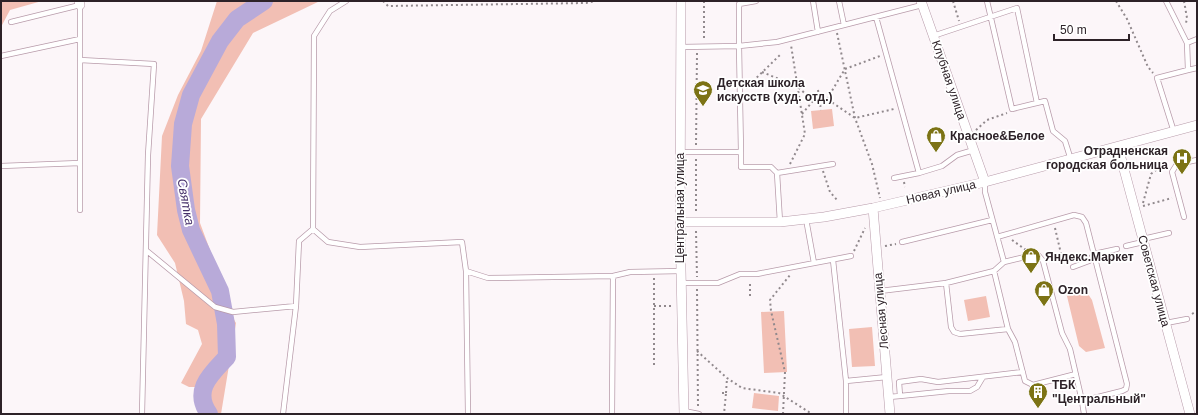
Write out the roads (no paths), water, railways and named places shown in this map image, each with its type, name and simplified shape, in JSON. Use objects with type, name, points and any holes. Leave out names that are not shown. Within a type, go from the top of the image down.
[{"type":"street","name":"Центральная улица","points":[[681,1],[680,222],[684,413]]},
{"type":"street","name":"Клубная улица","points":[[922,3],[985,182]]},
{"type":"street","name":"Новая улица","points":[[680,222],[780,222],[876,211],[1071,160],[1197,125]]},
{"type":"street","name":"Советская улица","points":[[1118,147],[1190,414]]},
{"type":"street","name":"Лесная улица","points":[[876,211],[876,248],[890,414]]},
{"type":"lane","points":[[283,414],[296,306],[299,241],[313,229],[314,36],[330,11],[346,1]]},
{"type":"lane","points":[[756,1],[739,4],[741,167],[771,167],[777,173],[780,222]]},
{"type":"lane","points":[[813,1],[818,32]]},
{"type":"lane","points":[[840,1],[844,26]]},
{"type":"lane","points":[[987,1],[1012,108],[1045,101],[1053,131],[1065,141],[1071,160]]},
{"type":"lane","points":[[1166,1],[1187,43],[1188,70]]},
{"type":"lane","points":[[11,22],[79,3],[80,210]]},
{"type":"lane","points":[[681,46],[739,46],[790,39],[844,26],[922,3]]},
{"type":"lane","points":[[933,36],[1017,8],[1037,103]]},
{"type":"lane","points":[[876,17],[919,173]]},
{"type":"lane","points":[[1,56],[80,39]]},
{"type":"lane","points":[[1187,43],[1197,39]]},
{"type":"lane","points":[[80,60],[154,64],[148,155],[147,251],[142,414]]},
{"type":"lane","points":[[1174,132],[1157,78],[1197,68]]},
{"type":"lane","points":[[894,178],[919,173],[942,166],[957,155],[974,150]]},
{"type":"lane","points":[[680,152],[741,152]]},
{"type":"lane","points":[[1184,217],[1172,172],[1173,168],[1177,164],[1197,160]]},
{"type":"lane","points":[[1,166],[80,163]]},
{"type":"lane","points":[[777,173],[833,164]]},
{"type":"lane","points":[[985,182],[985,192],[1004,262]]},
{"type":"lane","points":[[997,237],[1074,215],[1082,217],[1086,223],[1126,388],[1122,391],[1082,401]]},
{"type":"lane","points":[[806,219],[814,264]]},
{"type":"lane","points":[[902,242],[992,220]]},
{"type":"lane","points":[[313,229],[328,242],[360,247],[462,242],[466,271],[468,414]]},
{"type":"lane","points":[[1126,246],[1169,233]]},
{"type":"lane","points":[[1073,268],[1089,261],[1094,254],[1117,249]]},
{"type":"lane","points":[[147,251],[215,307],[233,312],[296,306]]},
{"type":"lane","points":[[880,291],[946,283],[994,271],[1004,262],[1033,255],[1040,256],[1044,261],[1062,333],[1070,349],[1084,414]]},
{"type":"lane","points":[[681,283],[718,283],[740,274],[750,274],[814,264],[851,256]]},
{"type":"lane","points":[[833,260],[846,381],[846,414]]},
{"type":"lane","points":[[466,271],[488,278],[613,276],[630,272],[681,271]]},
{"type":"lane","points":[[994,271],[1008,329],[1015,342],[1025,381],[1033,385],[1076,374]]},
{"type":"lane","points":[[612,414],[613,276]]},
{"type":"lane","points":[[946,283],[951,326],[954,332],[960,334],[1008,329]]},
{"type":"lane","points":[[1166,323],[1187,319]]},
{"type":"lane","points":[[900,396],[899,382],[921,379],[938,382],[1023,372]]},
{"type":"lane","points":[[846,381],[887,377]]},
{"type":"lane","points":[[889,397],[949,391],[970,391],[976,387],[983,377]]},
{"type":"lane","points":[[684,413],[698,414]]},
{"type":"waterway","name":"Святка","points":[[209,414],[204,405],[202,397],[203,390],[210,376],[227,357],[226,324],[220,291],[191,230],[186,210],[180,166],[183,124],[191,95],[220,41],[237,19],[264,1]]},
{"type":"place","name":"Детская школа искусств (худ. отд.)","points":[[703,107]]},
{"type":"place","name":"Красное&Белое","points":[[936,153]]},
{"type":"place","name":"Отрадненская городская больница","points":[[1182,175]]},
{"type":"place","name":"Яндекс.Маркет","points":[[1031,274]]},
{"type":"place","name":"Ozon","points":[[1044,307]]},
{"type":"place","name":"ТБК \"Центральный\"","points":[[1038,409]]}]
